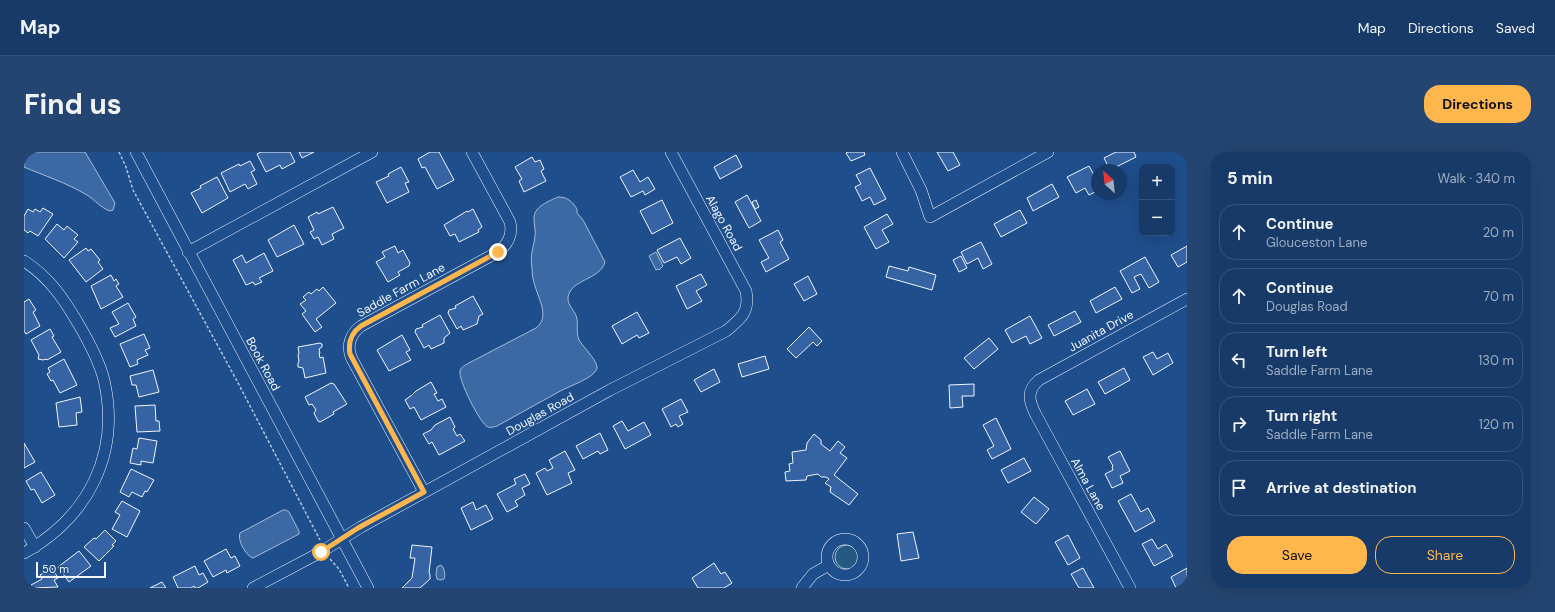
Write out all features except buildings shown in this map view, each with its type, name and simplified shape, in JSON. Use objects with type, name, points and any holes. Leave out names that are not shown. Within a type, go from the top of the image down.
[{"type":"street","name":"Book Road","points":[[136,152],[368,588]]},
{"type":"street","points":[[188,252],[372,152]]},
{"type":"street","name":"Saddle Farm Lane","points":[[424,492],[352,359],[349,344],[352,334],[361,326],[498,252],[507,242],[511,231],[510,222],[472,152]]},
{"type":"street","points":[[902,152],[921,190],[930,217],[1048,152]]},
{"type":"street","name":"Alago Road","points":[[674,153],[746,291],[748,301],[747,309]]},
{"type":"street","points":[[24,261],[41,274],[59,292],[88,341],[103,379],[109,412],[107,443],[104,457],[94,484],[76,512],[67,522],[56,532],[24,554]]},
{"type":"street","name":"Juanita Drive","points":[[1030,390],[1039,380],[1187,299]]},
{"type":"street","name":"Douglas Road","points":[[253,588],[321,552],[341,538],[610,390],[726,331],[737,322],[747,309]]},
{"type":"street","name":"Alma Lane","points":[[1030,390],[1031,404],[1036,415],[1130,588]]},
{"type":"street","points":[[24,528],[35,547]]},
{"type":"street","points":[[802,588],[813,574],[829,565]]},
{"type":"path","points":[[119,152],[126,167],[133,190],[237,381],[322,543]]},
{"type":"path","points":[[327,554],[339,569],[350,588]]},
{"type":"shaded area","points":[[24,152],[85,152],[115,203],[113,210],[107,210],[87,195],[72,187],[24,167]]},
{"type":"shaded area","points":[[558,197],[567,199],[575,206],[577,213],[583,220],[605,262],[598,273],[574,286],[568,297],[569,303],[576,316],[579,340],[593,358],[597,368],[594,373],[585,379],[497,426],[489,427],[484,424],[470,401],[462,383],[460,371],[467,364],[536,328],[540,324],[543,314],[532,275],[531,263],[535,235],[534,215],[542,205]]},
{"type":"shaded area","points":[[656,252],[663,266],[659,270],[656,270],[649,256]]},
{"type":"shaded area","points":[[283,510],[289,512],[299,531],[299,534],[253,558],[250,557],[241,543],[239,536],[240,533]]},
{"type":"shaded area","points":[[847,545],[852,546],[858,552],[858,562],[852,568],[847,569],[842,568],[836,562],[835,557],[836,552],[842,546]]},
{"type":"shaded area","points":[[441,565],[444,569],[445,575],[444,579],[440,580],[437,579],[436,575],[437,567]]},
{"type":"route","points":[[321,552],[358,528],[424,492],[350,354],[349,344],[352,334],[361,326],[498,252]]}]
